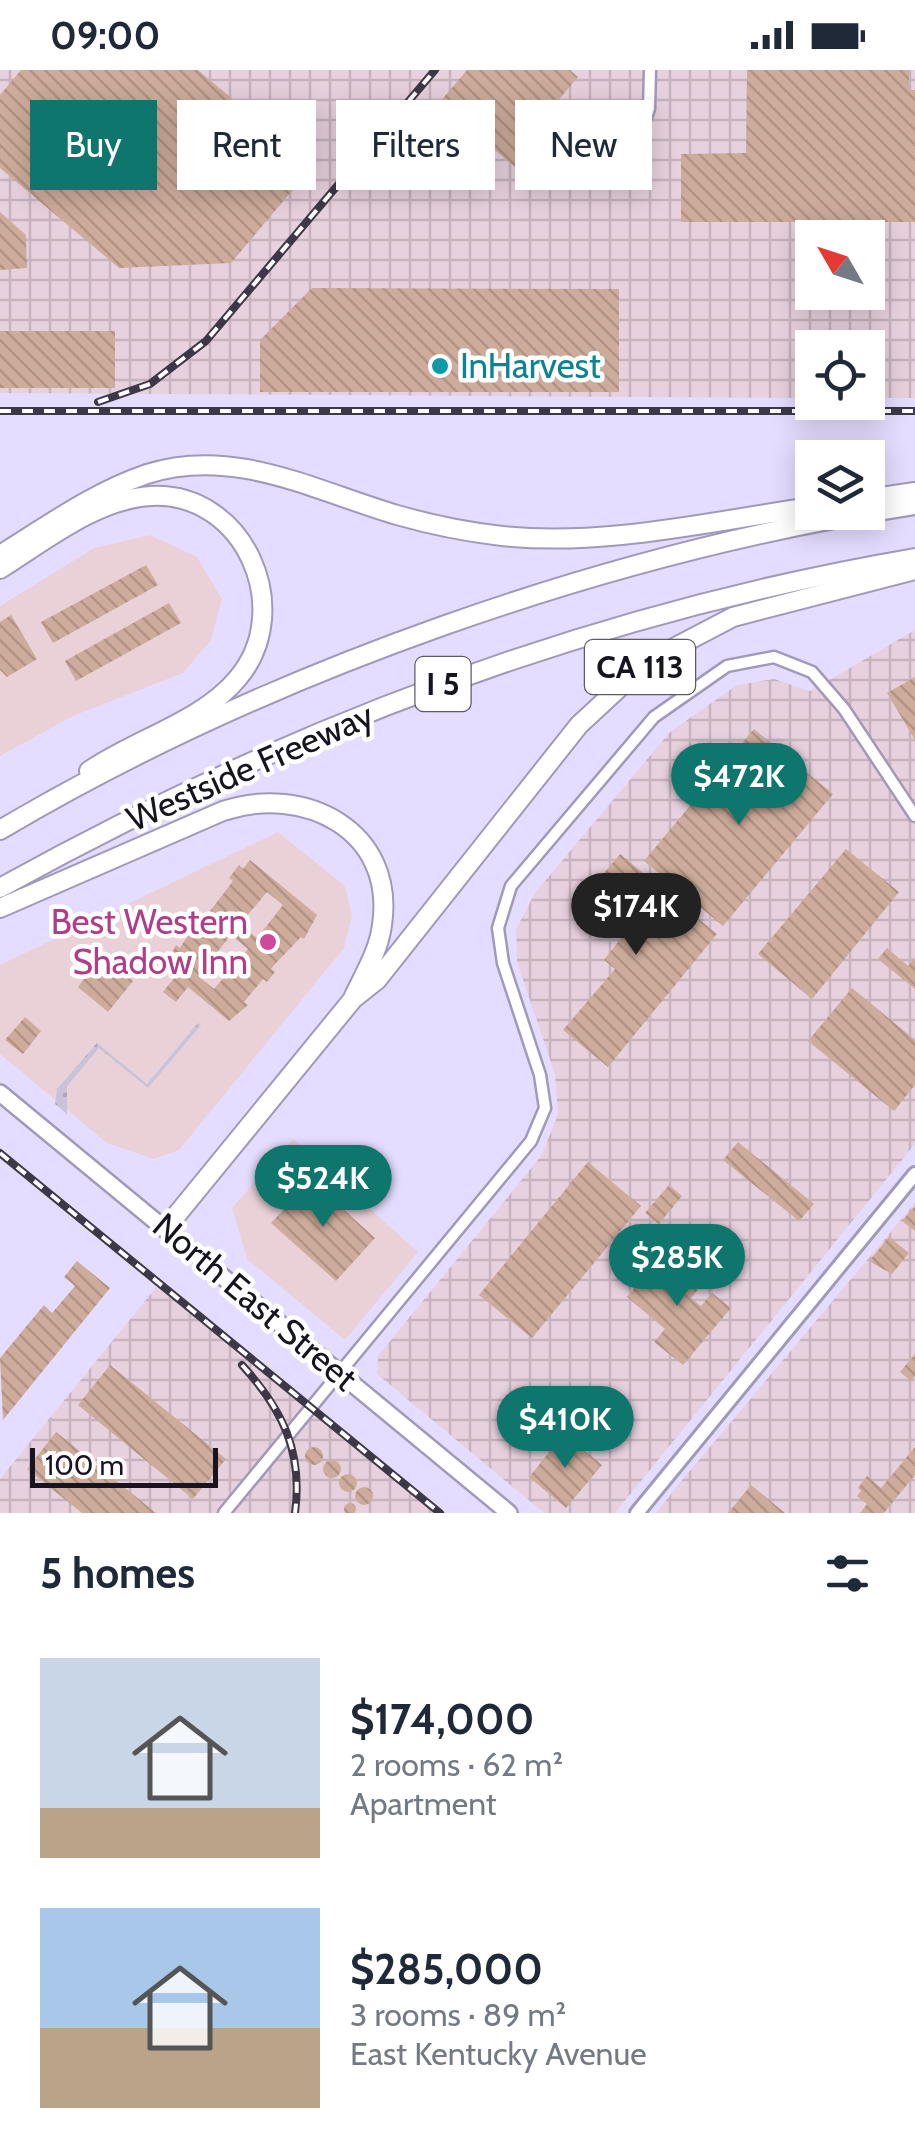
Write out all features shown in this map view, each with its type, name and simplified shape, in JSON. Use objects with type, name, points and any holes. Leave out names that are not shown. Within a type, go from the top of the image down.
[{"type":"highway","points":[[0,555],[119,485],[178,467],[213,464],[280,476],[434,524],[506,536],[596,536],[795,509]]},
{"type":"highway","points":[[885,496],[915,492]]},
{"type":"highway","points":[[0,569],[112,504],[154,496],[194,504],[229,527],[250,554],[263,594],[260,638],[239,677],[224,692],[116,752],[32,811]]},
{"type":"highway","name":"Westside Freeway","points":[[0,830],[213,721],[440,629],[669,559],[915,504]]},
{"type":"highway","name":"Westside Freeway","points":[[0,888],[227,772],[456,679],[685,608],[915,558]]},
{"type":"highway","name":"CA 113","points":[[166,1228],[353,999],[377,980],[580,725],[646,662],[733,617],[915,570]]},
{"type":"highway","points":[[0,908],[223,811],[251,802],[301,804],[337,821],[352,834],[379,882],[382,926],[353,999]]},
{"type":"main road","name":"North East Street","points":[[0,1093],[509,1513]]},
{"type":"street","points":[[650,70],[650,100]]},
{"type":"street","points":[[224,1513],[531,1141],[545,1108],[540,1076],[503,963],[498,928],[506,900],[511,886],[654,717],[727,666],[774,657],[812,672],[844,709],[915,816]]},
{"type":"street","points":[[637,1513],[915,1174]]},
{"type":"shaded area","points":[[0,70],[915,70],[915,398],[885,398],[885,330],[795,330],[795,398],[0,393]]},
{"type":"shaded area","points":[[150,535],[197,557],[222,599],[211,640],[183,673],[73,716],[0,756],[0,606],[94,548]]},
{"type":"shaded area","points":[[915,630],[915,1144],[615,1513],[544,1513],[377,1374],[378,1356],[541,1156],[558,1115],[555,1074],[517,962],[516,929],[535,893],[670,732],[737,685],[774,679],[810,691]]},
{"type":"shaded area","points":[[278,832],[345,886],[352,915],[344,948],[179,1150],[154,1159],[107,1143],[0,1054],[0,965]]},
{"type":"shaded area","points":[[198,1023],[201,1025],[148,1088],[99,1048],[67,1086],[67,1114],[55,1104],[57,1089],[97,1043],[147,1084]]},
{"type":"shaded area","points":[[293,1139],[418,1252],[345,1340],[247,1259],[232,1208]]},
{"type":"shaded area","points":[[915,1203],[915,1513],[656,1513],[683,1479]]},
{"type":"shaded area","points":[[158,1285],[439,1513],[0,1513],[0,1479]]},
{"type":"building","points":[[21,70],[198,70],[234,100],[177,100],[177,190],[293,190],[231,263],[119,268],[0,168],[0,95]]},
{"type":"building","points":[[467,70],[570,70],[578,77],[559,100],[515,100],[515,167],[495,150],[495,100],[442,100]]},
{"type":"building","points":[[747,70],[909,70],[909,90],[915,90],[915,222],[681,222],[681,154],[746,153]]},
{"type":"building","points":[[0,212],[26,235],[27,268],[0,270]]},
{"type":"building","name":"InHarvest","points":[[312,288],[619,289],[619,392],[260,392],[260,340]]},
{"type":"building","points":[[0,331],[115,331],[115,388],[0,388]]},
{"type":"building","points":[[146,565],[158,585],[53,643],[41,622]]},
{"type":"building","points":[[169,603],[181,623],[76,681],[65,661]]},
{"type":"building","points":[[11,615],[37,659],[7,677],[0,670],[0,622]]},
{"type":"building","points":[[915,677],[915,740],[887,693]]},
{"type":"building","points":[[754,729],[833,794],[723,926],[644,861]]},
{"type":"building","points":[[846,849],[899,892],[812,999],[758,954]]},
{"type":"building","points":[[620,854],[717,934],[608,1067],[563,1030],[615,969],[604,960],[625,933],[583,898]]},
{"type":"building","name":"Best Western Shadow Inn","points":[[250,860],[317,915],[304,939],[301,937],[276,963],[267,982],[263,979],[244,1002],[248,1005],[229,1021],[188,987],[176,1002],[163,992],[175,977],[164,968],[176,945],[180,948],[203,912],[207,915],[233,881],[229,878],[239,865],[243,869]],"holes":[[[267,892],[283,905],[257,938],[240,924]],[[231,935],[248,949],[214,989],[198,976]]]},
{"type":"building","points":[[887,948],[908,966],[915,958],[915,989],[878,959]]},
{"type":"building","points":[[97,961],[109,968],[112,964],[133,981],[108,1012],[78,987]]},
{"type":"building","points":[[852,988],[915,1040],[915,1085],[894,1111],[808,1041]]},
{"type":"building","points":[[25,1017],[41,1031],[23,1054],[5,1040]]},
{"type":"building","points":[[738,1142],[814,1204],[799,1221],[723,1160]]},
{"type":"building","points":[[588,1162],[641,1206],[532,1338],[479,1295]]},
{"type":"building","points":[[311,1180],[375,1238],[336,1281],[271,1223]]},
{"type":"building","points":[[669,1185],[682,1196],[659,1224],[645,1213]]},
{"type":"building","points":[[915,1206],[915,1231],[902,1221]]},
{"type":"building","points":[[889,1237],[909,1253],[892,1274],[869,1261]]},
{"type":"building","points":[[661,1255],[700,1287],[691,1298],[701,1306],[712,1293],[731,1308],[683,1365],[654,1342],[665,1329],[627,1297]]},
{"type":"building","points":[[77,1261],[110,1288],[3,1420],[0,1358],[44,1305],[52,1313],[75,1286],[64,1277]]},
{"type":"building","points":[[915,1354],[915,1376],[911,1381],[900,1372]]},
{"type":"building","points":[[110,1365],[226,1459],[193,1499],[78,1405]]},
{"type":"building","points":[[56,1432],[156,1513],[82,1513],[27,1469]]},
{"type":"building","points":[[564,1434],[602,1465],[566,1508],[529,1477]]},
{"type":"building","points":[[314,1447],[323,1456],[314,1465],[305,1456]]},
{"type":"building","points":[[915,1447],[915,1475],[884,1513],[860,1513],[867,1504],[857,1496],[861,1491],[858,1488],[867,1476],[881,1488]]},
{"type":"building","points":[[332,1460],[341,1469],[332,1478],[323,1469]]},
{"type":"building","points":[[348,1474],[357,1483],[348,1492],[339,1483]]},
{"type":"building","points":[[751,1485],[785,1513],[728,1513]]},
{"type":"building","points":[[364,1487],[373,1496],[364,1505],[355,1496]]},
{"type":"building","points":[[346,1505],[354,1505],[354,1513],[346,1513]]},
{"type":"railway","points":[[98,402],[150,384],[206,341],[435,70]]},
{"type":"railway","points":[[0,411],[915,411]]},
{"type":"railway","points":[[0,1153],[440,1513]]},
{"type":"railway","points":[[242,1365],[269,1399],[287,1433],[296,1470],[295,1513]]},
{"type":"place","name":"InHarvest","points":[[440,366]]},
{"type":"place","name":"Best Western Shadow Inn","points":[[268,942]]}]
